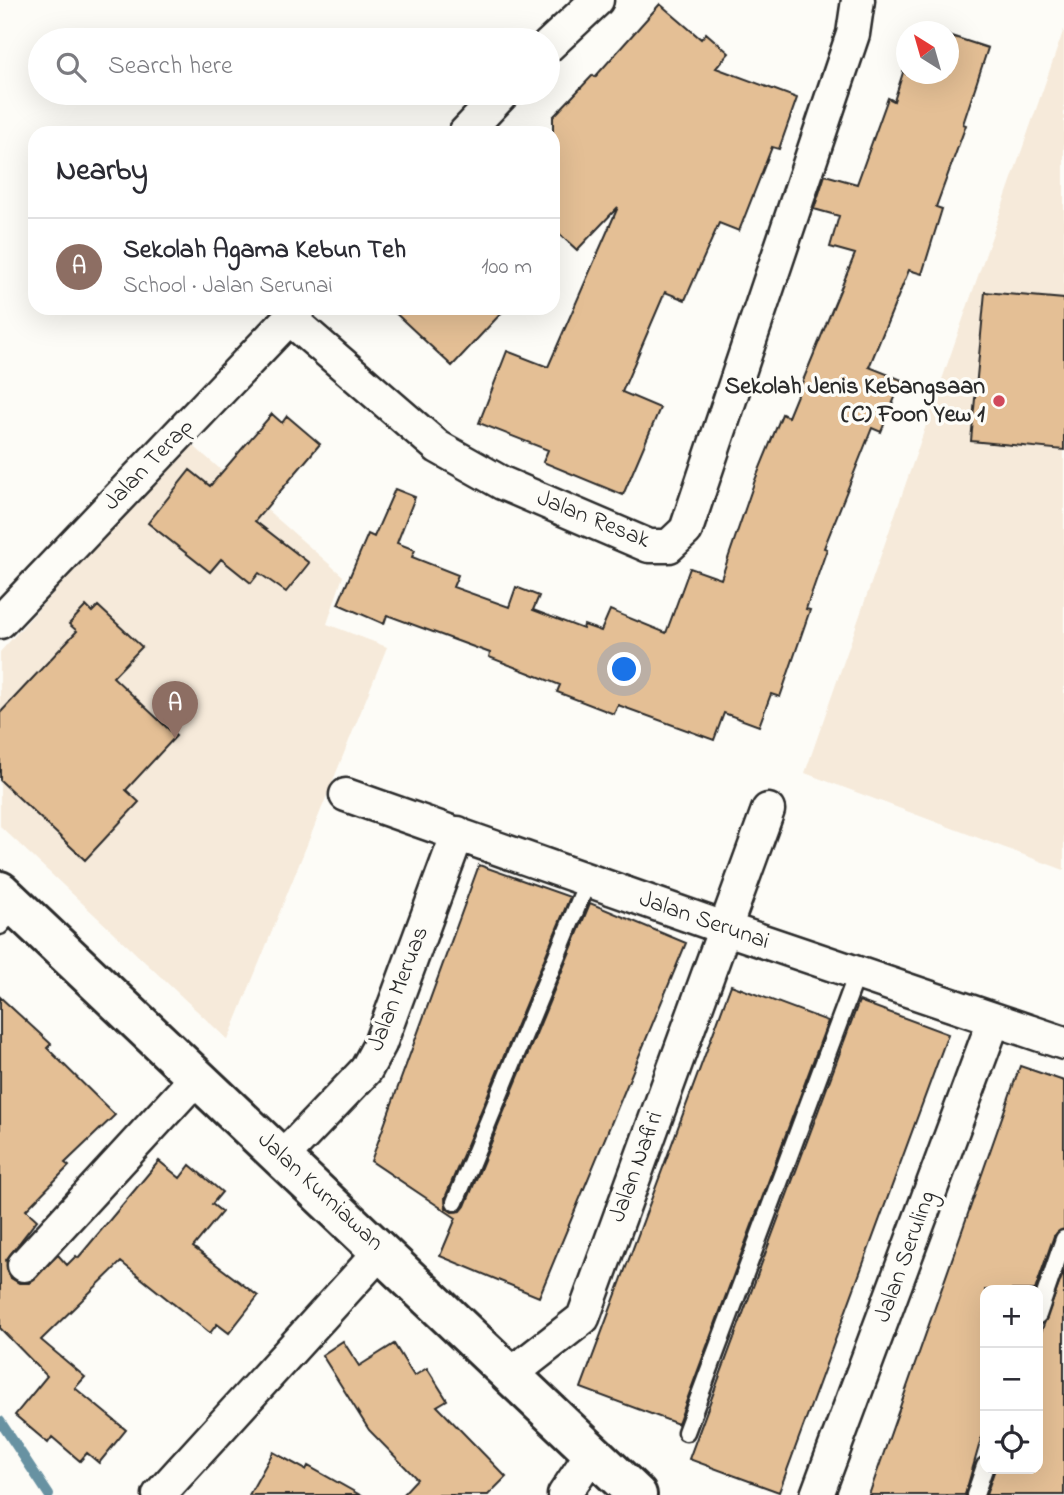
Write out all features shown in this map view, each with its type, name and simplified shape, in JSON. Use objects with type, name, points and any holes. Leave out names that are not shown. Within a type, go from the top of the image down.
[{"type":"street","points":[[560,35],[597,0]]},
{"type":"street","name":"Jalan Resak","points":[[296,315],[438,447],[502,483],[649,546],[669,546],[686,530],[853,34],[858,0]]},
{"type":"street","points":[[472,126],[492,105]]},
{"type":"street","name":"Jalan Terap","points":[[0,622],[292,315]]},
{"type":"street","name":"Jalan Serunai","points":[[346,795],[857,974],[1064,1043]]},
{"type":"street","name":"Jalan Nafiri","points":[[510,1375],[583,1318],[768,810]]},
{"type":"street","name":"Jalan Meruas","points":[[283,1157],[366,1070],[380,1044],[458,834]]},
{"type":"street","name":"Jalan Kurniawan","points":[[6,908],[283,1157],[637,1495]]},
{"type":"street","name":"Jalan Seruling","points":[[817,1495],[994,1020]]},
{"type":"street","points":[[24,1265],[197,1077]]},
{"type":"street","points":[[159,1495],[382,1250]]},
{"type":"street","points":[[564,1495],[592,1453]]},
{"type":"lane","points":[[455,1202],[589,880]]},
{"type":"lane","points":[[686,1432],[857,974]]},
{"type":"lane","points":[[1043,1300],[1064,1239]]},
{"type":"lane","points":[[975,1495],[982,1474]]},
{"type":"shaded area","name":"Sekolah Jenis Kebangsaan (C) Foon Yew 1","points":[[1064,29],[1064,870],[805,773]]},
{"type":"shaded area","points":[[189,442],[343,576],[327,624],[387,647],[228,1040],[0,826],[0,652]]},
{"type":"building","points":[[660,4],[701,39],[706,33],[729,53],[716,68],[797,98],[779,149],[772,147],[739,231],[719,223],[685,300],[665,292],[622,392],[660,408],[623,495],[543,462],[548,450],[479,423],[507,351],[548,367],[618,207],[577,250],[560,234],[560,126],[553,126],[553,117],[593,75],[595,77]]},
{"type":"building","points":[[959,39],[988,48],[963,124],[966,125],[936,207],[942,209],[922,274],[909,270],[869,367],[902,380],[881,432],[872,428],[824,548],[827,549],[806,609],[810,610],[780,697],[771,694],[759,726],[724,713],[714,740],[618,705],[614,714],[557,692],[560,685],[489,657],[490,653],[387,615],[384,624],[338,604],[368,534],[374,537],[395,489],[415,497],[397,543],[415,550],[412,557],[458,575],[453,587],[509,607],[516,587],[539,596],[533,610],[583,629],[584,625],[601,631],[610,610],[666,633],[690,568],[721,579],[755,480],[782,414],[788,417],[855,254],[830,247],[839,216],[814,209],[825,175],[857,184],[888,98],[894,101],[899,84],[959,84]]},
{"type":"building","points":[[985,292],[1064,299],[1064,450],[971,441]]},
{"type":"building","points":[[397,315],[499,315],[452,366]]},
{"type":"building","points":[[272,414],[282,423],[287,416],[320,444],[255,521],[309,563],[286,592],[259,573],[251,583],[221,559],[210,572],[148,523],[190,470],[210,486]]},
{"type":"building","points":[[86,606],[92,612],[98,606],[142,647],[113,677],[176,736],[126,790],[139,802],[85,860],[0,780],[0,713],[77,631],[69,624]]},
{"type":"building","points":[[479,865],[570,897],[445,1198],[446,1208],[452,1212],[461,1211],[465,1206],[590,903],[686,943],[539,1297],[440,1256],[456,1218],[371,1161]]},
{"type":"building","points":[[731,985],[828,1021],[678,1424],[581,1388]]},
{"type":"building","points":[[0,997],[51,1044],[47,1048],[115,1115],[65,1163],[69,1166],[26,1210],[37,1220],[6,1260],[11,1278],[19,1283],[29,1283],[58,1255],[67,1265],[76,1256],[78,1258],[159,1161],[180,1178],[190,1165],[222,1192],[212,1204],[222,1212],[193,1247],[258,1296],[229,1333],[217,1324],[210,1333],[121,1262],[41,1340],[85,1377],[75,1388],[126,1430],[99,1463],[87,1453],[80,1461],[52,1437],[48,1443],[15,1415],[47,1376],[0,1328]]},
{"type":"building","points":[[859,1001],[948,1034],[779,1492],[689,1459]]},
{"type":"building","points":[[1020,1066],[1064,1081],[1064,1229],[1054,1236],[1037,1285],[980,1285],[980,1442],[965,1495],[869,1495]]},
{"type":"building","points":[[1064,1271],[1064,1495],[986,1495],[993,1474],[1043,1474],[1043,1327]]},
{"type":"building","points":[[343,1341],[359,1366],[394,1344],[414,1376],[427,1368],[447,1400],[437,1406],[506,1477],[488,1495],[402,1495],[417,1479],[369,1430],[322,1355]]},
{"type":"building","points":[[273,1452],[306,1470],[308,1466],[360,1495],[249,1495]]},
{"type":"waterway","points":[[0,1421],[49,1495]]},
{"type":"place","name":"Sekolah Jenis Kebangsaan (C) Foon Yew 1","points":[[999,401]]},
{"type":"place","name":"Sekolah Agama Kebun Teh","points":[[175,739]]}]
